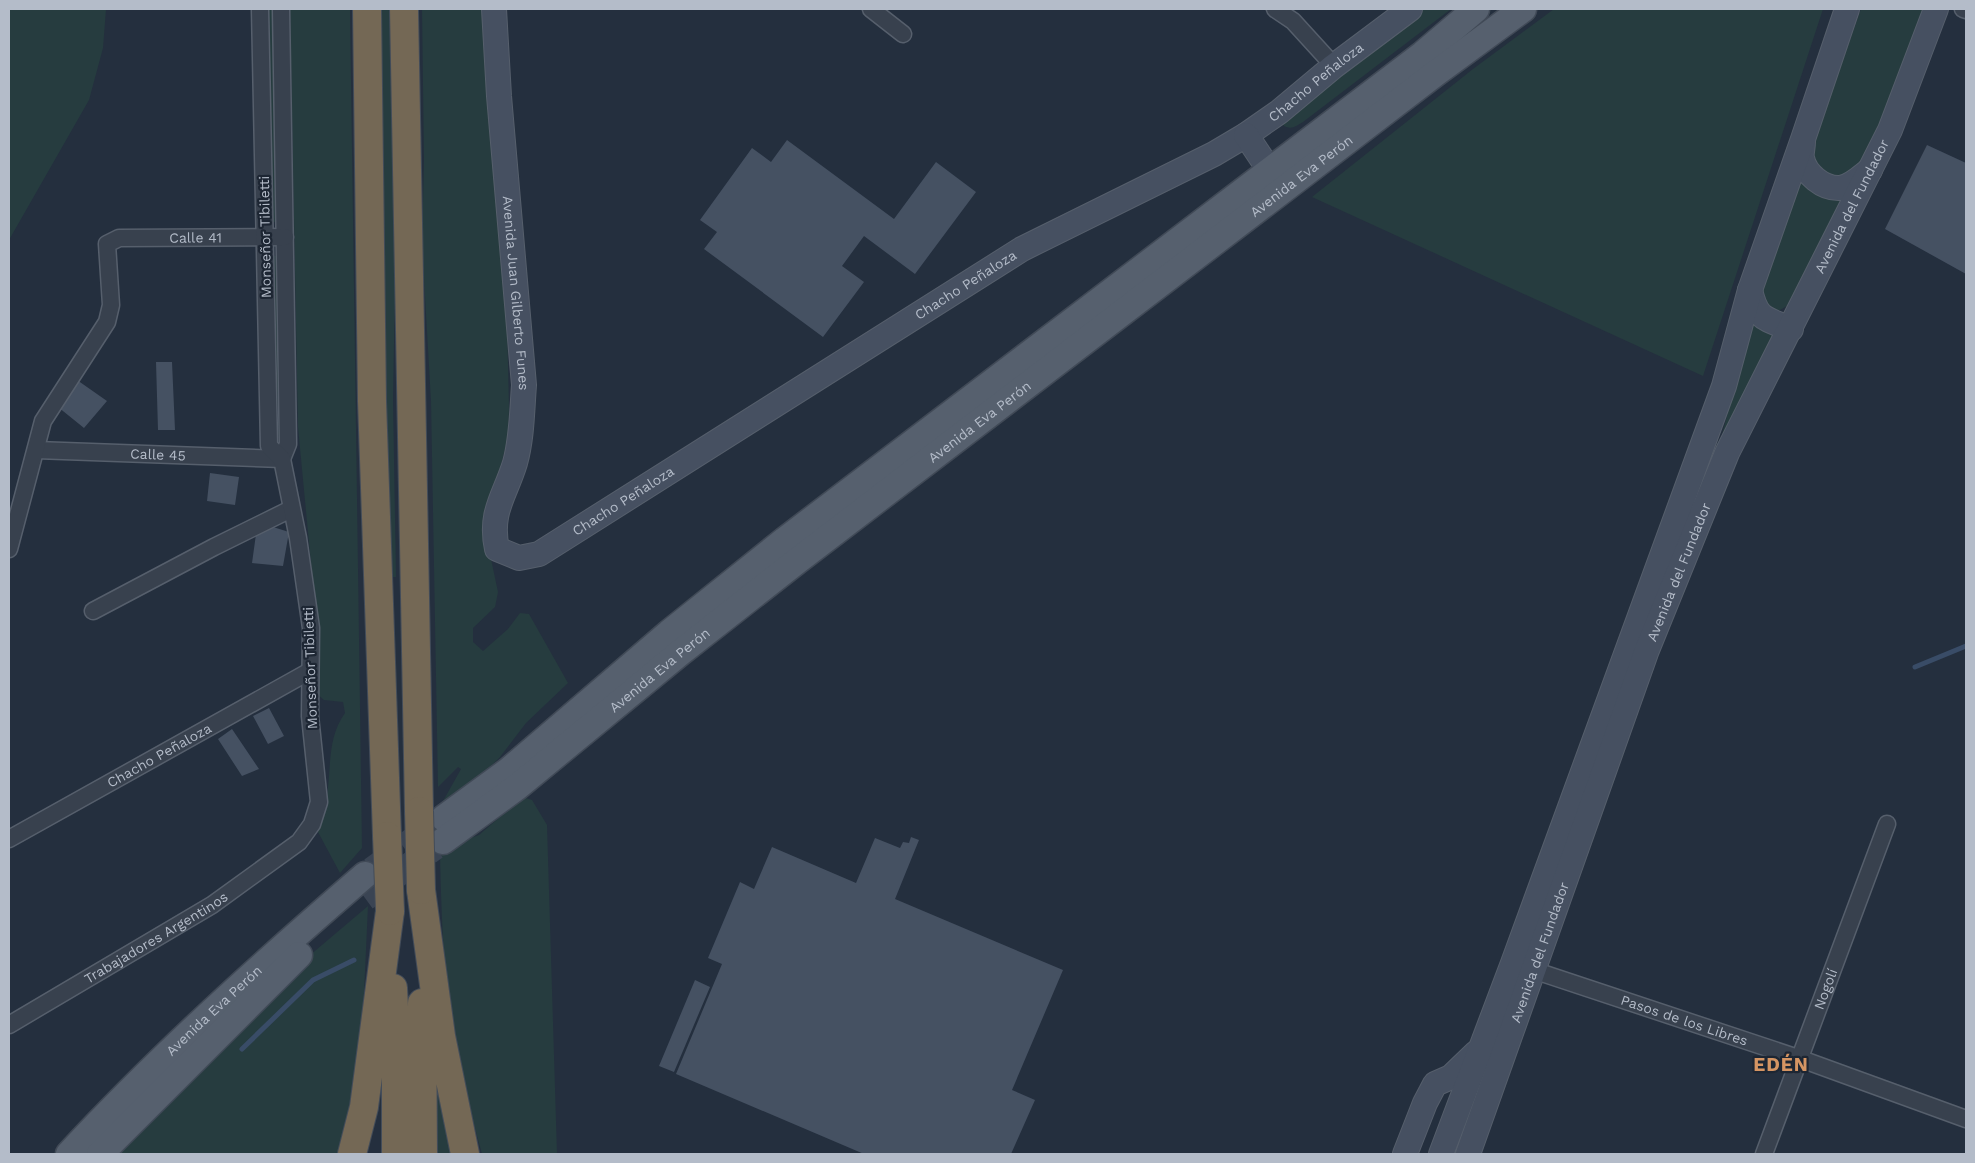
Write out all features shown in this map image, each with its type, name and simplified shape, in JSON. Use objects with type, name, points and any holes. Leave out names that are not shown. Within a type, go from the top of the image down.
[{"type":"highway","points":[[367,9],[372,401],[396,1045],[396,1154]]},
{"type":"highway","points":[[404,9],[435,823],[421,890],[423,1154]]},
{"type":"highway","points":[[421,890],[441,1036],[465,1149]]},
{"type":"highway","points":[[352,1154],[364,1107],[390,912]]},
{"type":"main road","name":"Avenida Juan Gilberto Funes","points":[[494,9],[499,96],[524,385],[522,425],[515,462],[495,515],[494,534],[497,549],[519,558]]},
{"type":"main road","name":"Chacho Peñaloza","points":[[519,558],[539,554],[1022,249],[1214,154],[1246,135],[1410,9]]},
{"type":"main road","name":"Avenida Eva Perón","points":[[435,823],[508,771],[669,634],[785,540],[1423,54],[1476,9]]},
{"type":"main road","name":"Avenida Eva Perón","points":[[435,823],[517,787],[680,652],[797,561],[1436,73],[1523,9]]},
{"type":"main road","name":"Avenida del Fundador","points":[[1468,1154],[1523,967],[1722,392],[1750,290],[1804,139],[1847,9]]},
{"type":"main road","name":"Avenida del Fundador","points":[[1441,1154],[1481,1048],[1523,967],[1587,814],[1646,650],[1727,453],[1890,130],[1936,9]]},
{"type":"main road","points":[[1246,135],[1270,171]]},
{"type":"main road","points":[[1804,139],[1802,158],[1808,171],[1816,180],[1822,183],[1840,188],[1855,182],[1870,170]]},
{"type":"main road","points":[[1750,290],[1754,307],[1760,316],[1791,329]]},
{"type":"main road","name":"Avenida Eva Perón","points":[[69,1154],[170,1051],[261,966],[365,887],[305,950],[100,1154]]},
{"type":"main road","points":[[1405,1154],[1425,1103],[1435,1084],[1451,1077],[1481,1048]]},
{"type":"street","name":"Monseñor Tibiletti","points":[[260,9],[269,446],[282,460]]},
{"type":"street","name":"Monseñor Tibiletti","points":[[280,9],[288,444],[282,460],[298,538],[311,628],[310,716],[319,802],[312,824],[299,842]]},
{"type":"street","points":[[870,9],[903,34]]},
{"type":"street","points":[[1275,9],[1293,21],[1334,66]]},
{"type":"street","name":"Calle 41","points":[[36,450],[43,421],[107,322],[111,305],[108,244],[118,238],[285,237]]},
{"type":"street","points":[[9,549],[36,450]]},
{"type":"street","name":"Calle 45","points":[[36,450],[282,460]]},
{"type":"street","points":[[93,611],[291,509]]},
{"type":"street","name":"Chacho Peñaloza","points":[[9,839],[310,671]]},
{"type":"street","name":"Nogolí","points":[[1764,1154],[1887,824]]},
{"type":"street","name":"Trabajadores Argentinos","points":[[9,1025],[212,905],[299,842]]},
{"type":"street","name":"Pasos de los Libres","points":[[1523,967],[1801,1059],[1966,1119]]},
{"type":"green space","points":[[9,9],[106,9],[103,48],[89,100],[9,240]]},
{"type":"green space","points":[[268,9],[272,9],[277,222],[273,222]]},
{"type":"green space","points":[[290,9],[350,9],[362,848],[340,873],[318,832],[328,790],[332,744],[339,723],[345,713],[343,702],[324,700],[316,693],[316,616],[298,427]]},
{"type":"green space","points":[[376,9],[394,9],[396,230],[393,400],[396,577],[385,577]]},
{"type":"green space","points":[[422,9],[487,9],[507,321],[509,408],[508,438],[499,472],[485,509],[484,526],[498,592],[495,607],[473,628],[473,642],[483,651],[508,629],[520,613],[529,614],[568,683],[526,723],[500,757],[479,778],[442,803],[461,769],[458,767],[438,787],[431,401],[422,244],[424,161]]},
{"type":"green space","points":[[1422,9],[1451,9],[1303,122],[1292,128],[1284,126],[1282,122],[1285,114]]},
{"type":"green space","points":[[1554,9],[1823,9],[1703,376],[1312,197],[1473,69]]},
{"type":"green space","points":[[1861,9],[1925,9],[1864,164],[1837,180],[1814,166],[1811,150]]},
{"type":"green space","points":[[1801,174],[1848,191],[1787,306],[1778,311],[1766,310],[1758,291]]},
{"type":"green space","points":[[273,256],[277,256],[283,448],[279,448]]},
{"type":"green space","points":[[1752,319],[1777,331],[1722,435]]},
{"type":"green space","points":[[523,797],[532,800],[547,825],[557,1154],[482,1154],[460,1066],[452,1022],[445,962],[440,855],[462,841],[479,835]]},
{"type":"green space","points":[[368,906],[363,1015],[356,1090],[342,1154],[109,1154],[192,1080],[253,1020],[309,956]]},
{"type":"green space","points":[[431,1018],[458,1154],[435,1154]]},
{"type":"building","points":[[787,140],[894,219],[936,162],[976,192],[915,274],[864,236],[842,266],[864,282],[823,337],[704,249],[717,232],[700,220],[752,148],[771,162]]},
{"type":"building","points":[[1927,145],[1966,163],[1966,274],[1885,229]]},
{"type":"building","points":[[156,362],[172,362],[175,430],[158,430]]},
{"type":"building","points":[[77,380],[107,401],[84,428],[58,407]]},
{"type":"building","points":[[210,473],[239,477],[235,505],[207,501]]},
{"type":"building","points":[[257,527],[273,527],[289,532],[283,566],[252,563]]},
{"type":"building","points":[[269,708],[284,736],[268,744],[253,716]]},
{"type":"building","points":[[232,729],[259,769],[242,776],[218,739]]},
{"type":"building","points":[[911,837],[919,840],[895,899],[1063,970],[1012,1090],[1035,1100],[1011,1154],[864,1154],[676,1074],[722,964],[708,958],[740,882],[754,889],[772,847],[856,883],[875,838],[900,848],[903,842],[909,843]]},
{"type":"building","points":[[695,980],[710,987],[674,1072],[659,1066]]},
{"type":"waterway","points":[[1915,667],[1966,646]]},
{"type":"waterway","points":[[242,1049],[313,980],[354,960]]},
{"type":"tunnel","points":[[372,870],[435,824]]},
{"type":"tunnel","points":[[365,898],[435,847]]},
{"type":"district","name":"EDÉN","points":[[1781,1064]]}]
